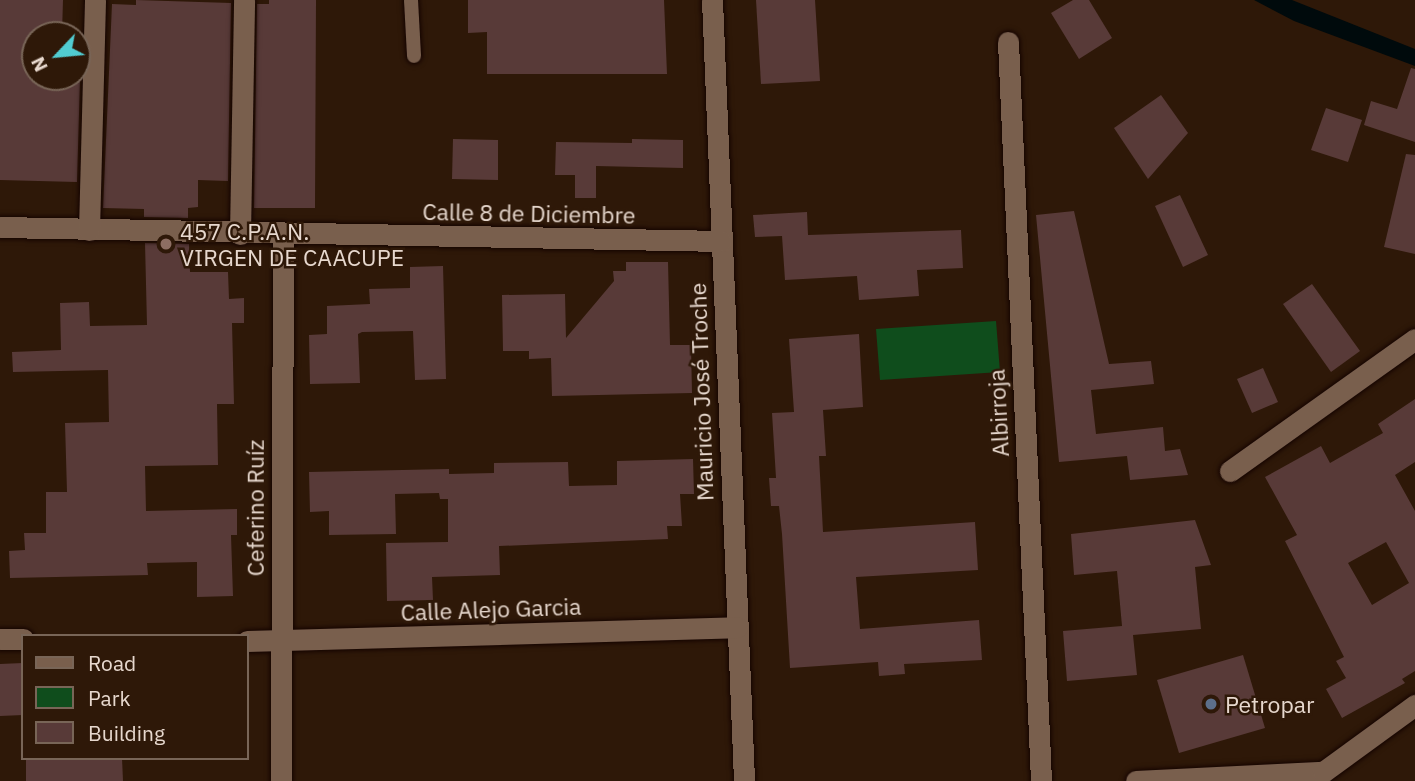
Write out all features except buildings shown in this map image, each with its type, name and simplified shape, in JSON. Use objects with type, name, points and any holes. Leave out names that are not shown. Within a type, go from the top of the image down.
[{"type":"street","points":[[89,230],[95,0]]},
{"type":"street","points":[[240,234],[244,0]]},
{"type":"street","name":"Mauricio José Troche","points":[[712,0],[744,781]]},
{"type":"street","name":"Albirroja","points":[[1008,42],[1041,781]]},
{"type":"street","name":"Calle 8 de Diciembre","points":[[0,227],[283,236],[721,241]]},
{"type":"street","name":"Ceferino Ruíz","points":[[281,781],[283,236]]},
{"type":"street","points":[[1230,471],[1415,339]]},
{"type":"street","name":"Calle Alejo Garcia","points":[[248,641],[737,627]]},
{"type":"street","points":[[0,639],[21,639]]},
{"type":"street","points":[[1136,781],[1323,772],[1415,705]]},
{"type":"lane","points":[[411,0],[414,57]]},
{"type":"green space","points":[[996,321],[1000,372],[880,380],[876,329]]},
{"type":"shaded area","points":[[1254,0],[1292,0],[1415,49],[1415,66],[1294,21]]},
{"type":"place","name":"457 C.P.A.N. VIRGEN DE CAACUPE","points":[[166,244]]},
{"type":"place","name":"Petropar","points":[[1211,704]]}]
